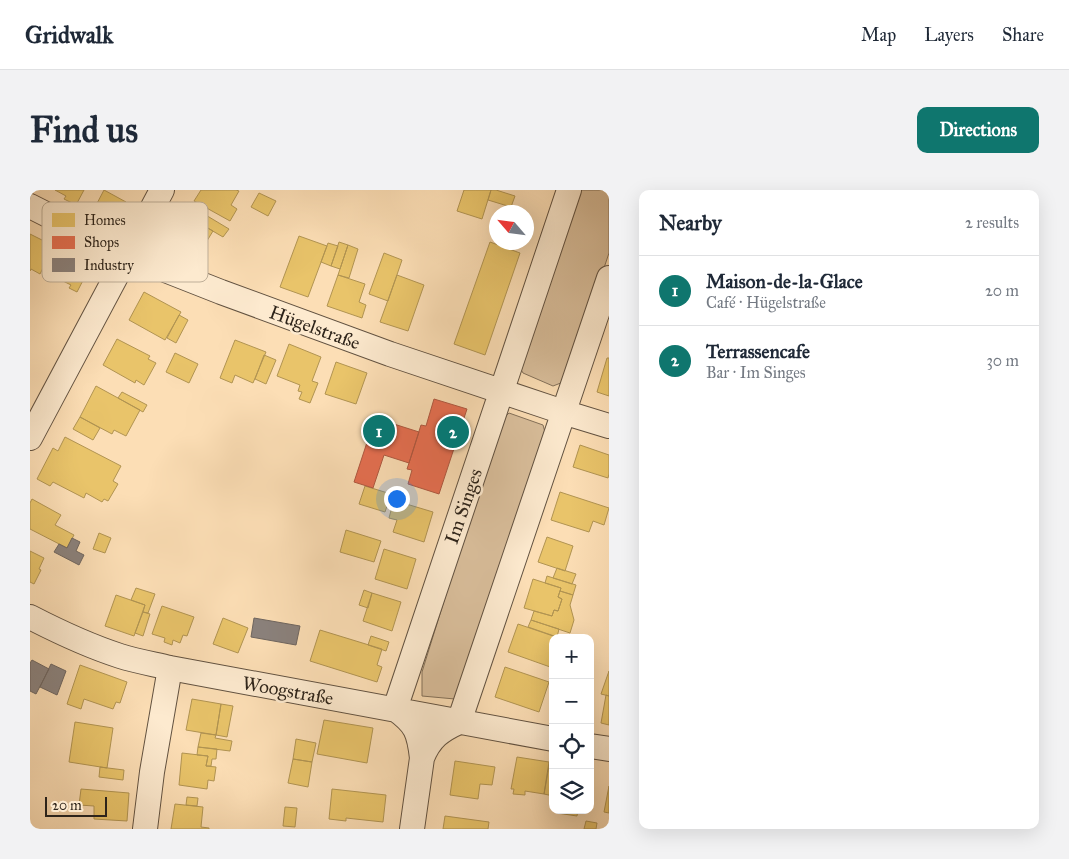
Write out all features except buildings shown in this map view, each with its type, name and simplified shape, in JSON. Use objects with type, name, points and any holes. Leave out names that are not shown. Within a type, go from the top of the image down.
[{"type":"street","points":[[156,202],[162,190]]},
{"type":"street","name":"Im Singes","points":[[395,709],[569,190]]},
{"type":"street","name":"Hügelstraße","points":[[30,206],[42,212]]},
{"type":"street","points":[[412,829],[422,758],[426,748],[442,730],[459,722],[609,278]]},
{"type":"street","points":[[30,438],[113,282]]},
{"type":"street","name":"Hügelstraße","points":[[195,282],[390,354],[609,426]]},
{"type":"street","name":"Woogstraße","points":[[30,618],[67,635],[138,661],[549,738]]},
{"type":"street","points":[[146,829],[152,772],[170,668]]},
{"type":"street","points":[[395,709],[415,727],[420,740],[422,758]]},
{"type":"street","points":[[594,747],[609,749]]},
{"type":"shaded area","points":[[577,190],[609,190],[609,253],[566,381],[553,386],[523,373],[518,364]]},
{"type":"shaded area","points":[[509,413],[543,425],[546,436],[455,699],[422,696],[422,672],[499,423]]},
{"type":"place","name":"Maison-de-la-Glace","points":[[379,431]]},
{"type":"place","name":"Terrassencafe","points":[[453,432]]}]
